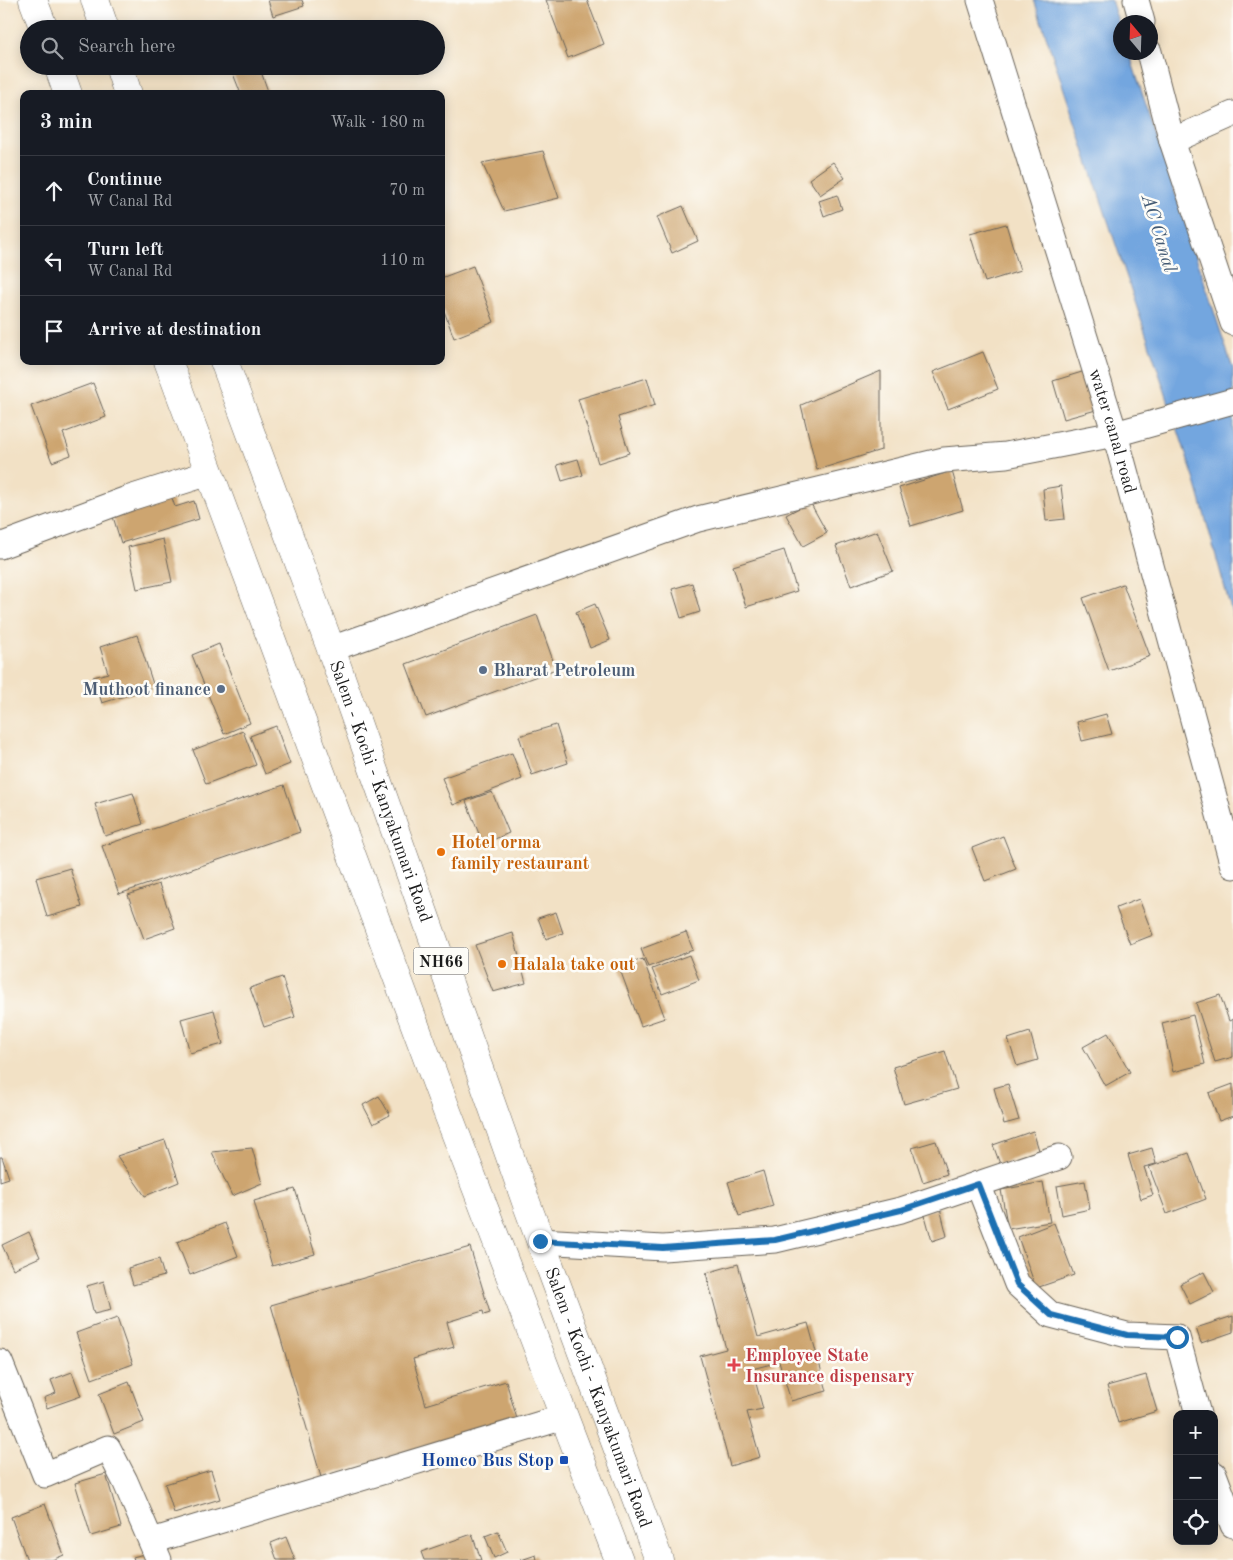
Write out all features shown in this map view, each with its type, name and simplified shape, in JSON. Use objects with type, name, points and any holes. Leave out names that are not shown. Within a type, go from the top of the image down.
[{"type":"highway","points":[[33,0],[41,20]]},
{"type":"highway","points":[[95,0],[102,20]]},
{"type":"highway","points":[[61,75],[67,90]]},
{"type":"highway","points":[[121,75],[127,90]]},
{"type":"highway","points":[[170,365],[441,1095],[619,1560]]},
{"type":"highway","name":"Salem - Kochi - Kanyakumari Road","points":[[225,365],[331,649],[540,1241],[659,1560]]},
{"type":"street","name":"water canal road","points":[[980,0],[1115,434],[1233,866]]},
{"type":"street","points":[[1136,0],[1140,15]]},
{"type":"street","points":[[1151,60],[1172,141],[1233,323]]},
{"type":"street","points":[[1172,141],[1233,114]]},
{"type":"street","points":[[331,649],[698,519],[944,460],[1006,455],[1115,434],[1233,401]]},
{"type":"street","points":[[0,546],[130,498],[210,473]]},
{"type":"street","points":[[540,1241],[663,1248],[775,1240],[901,1210],[1059,1157]]},
{"type":"street","points":[[978,1184],[1017,1284],[1051,1315],[1127,1335],[1177,1337],[1197,1410]]},
{"type":"street","points":[[0,1362],[45,1475],[108,1448],[155,1551],[564,1417]]},
{"type":"street","points":[[1218,1485],[1233,1525]]},
{"type":"water","name":"AC Canal","points":[[1034,0],[1111,0],[1116,15],[1113,15],[1113,60],[1131,60],[1233,369],[1233,617],[1195,481]]},
{"type":"building","points":[[268,0],[302,0],[304,6],[273,16]]},
{"type":"building","points":[[546,0],[587,0],[604,44],[568,58]]},
{"type":"building","points":[[234,75],[262,75],[268,90],[239,90]]},
{"type":"building","points":[[543,151],[559,198],[504,211],[482,163]]},
{"type":"building","points":[[833,162],[845,178],[820,195],[809,179]]},
{"type":"building","points":[[837,195],[842,209],[824,216],[819,201]]},
{"type":"building","points":[[683,206],[698,241],[672,253],[657,217]]},
{"type":"building","points":[[1006,224],[1020,271],[985,282],[970,234]]},
{"type":"building","points":[[473,266],[494,322],[454,338],[445,314],[445,276]]},
{"type":"building","points":[[983,352],[998,389],[948,409],[933,372]]},
{"type":"building","points":[[881,371],[881,450],[817,470],[801,405]]},
{"type":"building","points":[[1085,371],[1096,410],[1064,419],[1053,381]]},
{"type":"building","points":[[647,378],[655,405],[618,417],[629,453],[598,463],[578,399]]},
{"type":"building","points":[[93,383],[106,417],[63,433],[71,455],[52,462],[31,406]]},
{"type":"building","points":[[578,459],[583,475],[562,481],[557,465]]},
{"type":"building","points":[[952,471],[963,510],[911,526],[899,488]]},
{"type":"building","points":[[1061,486],[1065,519],[1046,521],[1043,489]]},
{"type":"building","points":[[170,492],[175,507],[194,501],[199,519],[121,543],[111,510]]},
{"type":"building","points":[[810,502],[827,533],[803,546],[786,515]]},
{"type":"building","points":[[877,531],[893,571],[851,586],[836,546]]},
{"type":"building","points":[[163,539],[172,582],[137,589],[128,547]]},
{"type":"building","points":[[784,550],[797,591],[746,607],[733,566]]},
{"type":"building","points":[[692,583],[700,612],[681,618],[672,589]]},
{"type":"building","points":[[1123,584],[1150,656],[1109,671],[1083,598]]},
{"type":"building","points":[[595,604],[610,640],[590,648],[576,612]]},
{"type":"building","points":[[537,615],[556,669],[426,717],[406,664]]},
{"type":"building","points":[[137,635],[154,687],[102,703],[93,677],[108,673],[100,647]]},
{"type":"building","name":"Muthoot finance","points":[[219,644],[250,723],[224,734],[192,655]]},
{"type":"building","points":[[1106,714],[1112,734],[1082,741],[1077,722]]},
{"type":"building","points":[[556,725],[568,763],[532,775],[519,736]]},
{"type":"building","points":[[276,726],[290,764],[265,774],[250,736]]},
{"type":"building","points":[[243,731],[256,765],[206,784],[193,750]]},
{"type":"building","points":[[512,753],[522,779],[453,805],[442,778]]},
{"type":"building","points":[[284,785],[300,832],[119,894],[102,846]]},
{"type":"building","points":[[492,792],[509,833],[483,844],[466,801]]},
{"type":"building","points":[[133,793],[143,824],[105,836],[95,804]]},
{"type":"building","points":[[1003,836],[1016,869],[985,881],[972,848]]},
{"type":"building","points":[[70,868],[82,907],[47,917],[36,878]]},
{"type":"building","points":[[159,884],[175,928],[144,939],[128,895]]},
{"type":"building","points":[[1139,899],[1153,935],[1130,944],[1116,908]]},
{"type":"building","points":[[556,912],[563,933],[546,939],[538,918]]},
{"type":"building","points":[[686,932],[693,950],[648,967],[641,949]]},
{"type":"building","name":"Halala take out","points":[[513,933],[526,983],[493,992],[475,945]]},
{"type":"building","points":[[689,955],[699,980],[662,994],[652,969]]},
{"type":"building","points":[[643,959],[665,1018],[641,1026],[619,967]]},
{"type":"building","points":[[282,977],[295,1017],[264,1027],[250,988]]},
{"type":"building","points":[[1220,995],[1229,1021],[1233,1019],[1233,1057],[1215,1062],[1196,1003]]},
{"type":"building","points":[[214,1010],[223,1044],[190,1053],[181,1019]]},
{"type":"building","points":[[1193,1015],[1205,1064],[1173,1072],[1162,1023]]},
{"type":"building","points":[[1030,1032],[1038,1060],[1017,1066],[1008,1039]]},
{"type":"building","points":[[1108,1033],[1130,1072],[1105,1086],[1083,1047]]},
{"type":"building","points":[[945,1051],[957,1089],[904,1104],[893,1067]]},
{"type":"building","points":[[1008,1084],[1019,1120],[1004,1124],[994,1088]]},
{"type":"building","points":[[1233,1084],[1233,1116],[1219,1121],[1209,1093]]},
{"type":"building","points":[[379,1096],[390,1115],[373,1124],[363,1105]]},
{"type":"building","points":[[1033,1131],[1039,1150],[1000,1164],[993,1145]]},
{"type":"building","points":[[165,1140],[179,1182],[145,1196],[117,1156]]},
{"type":"building","points":[[936,1141],[947,1174],[923,1182],[912,1148]]},
{"type":"building","points":[[252,1148],[262,1183],[232,1196],[212,1152]]},
{"type":"building","points":[[1152,1148],[1156,1164],[1144,1167],[1153,1195],[1141,1199],[1128,1155]]},
{"type":"building","points":[[1189,1153],[1206,1199],[1167,1214],[1149,1167]]},
{"type":"building","points":[[0,1157],[2,1157],[9,1178],[0,1181]]},
{"type":"building","points":[[763,1171],[773,1206],[739,1216],[728,1182]]},
{"type":"building","points":[[1085,1181],[1090,1209],[1062,1215],[1057,1186]]},
{"type":"building","points":[[1043,1182],[1050,1222],[1008,1229],[1001,1190]]},
{"type":"building","points":[[295,1189],[315,1254],[272,1266],[254,1201]]},
{"type":"building","points":[[940,1208],[947,1236],[932,1241],[924,1212]]},
{"type":"building","points":[[225,1223],[238,1256],[190,1275],[177,1242]]},
{"type":"building","points":[[1054,1223],[1074,1275],[1036,1288],[1018,1237]]},
{"type":"building","points":[[29,1232],[40,1257],[13,1269],[2,1245]]},
{"type":"building","points":[[470,1247],[490,1313],[484,1315],[483,1311],[447,1322],[454,1347],[413,1359],[426,1405],[506,1381],[517,1419],[321,1477],[271,1305]]},
{"type":"building","points":[[159,1259],[164,1276],[133,1285],[128,1268]]},
{"type":"building","name":"Employee State Insurance dispensary","points":[[738,1264],[758,1337],[808,1323],[827,1391],[791,1401],[779,1362],[752,1369],[763,1409],[747,1412],[760,1457],[730,1466],[700,1356],[726,1349],[706,1273]]},
{"type":"building","points":[[1204,1272],[1214,1292],[1190,1304],[1180,1284]]},
{"type":"building","points":[[104,1281],[111,1310],[94,1314],[87,1286]]},
{"type":"building","points":[[1233,1316],[1233,1332],[1201,1343],[1196,1328]]},
{"type":"building","points":[[117,1318],[133,1364],[92,1379],[76,1333]]},
{"type":"building","points":[[72,1372],[81,1396],[47,1408],[44,1398],[56,1393],[51,1380]]},
{"type":"building","points":[[1146,1375],[1157,1411],[1118,1423],[1107,1386]]},
{"type":"building","points":[[129,1382],[144,1422],[114,1434],[99,1394]]},
{"type":"building","points":[[211,1470],[220,1499],[174,1513],[165,1484]]},
{"type":"building","points":[[106,1474],[121,1527],[91,1536],[75,1483]]},
{"type":"building","points":[[45,1504],[64,1555],[52,1560],[27,1560],[11,1517]]},
{"type":"building","points":[[498,1531],[507,1552],[494,1558],[485,1536]]},
{"type":"building","points":[[472,1534],[481,1560],[424,1560],[421,1552]]},
{"type":"building","points":[[286,1537],[295,1560],[277,1560],[271,1543]]},
{"type":"building","points":[[147,1553],[149,1560],[134,1560],[133,1557]]},
{"type":"building","points":[[536,1555],[537,1560],[521,1560]]},
{"type":"place","name":"Bharat Petroleum","points":[[483,670]]},
{"type":"place","name":"Muthoot finance","points":[[221,689]]},
{"type":"place","name":"Hotel orma family restaurant","points":[[441,852]]},
{"type":"place","name":"Halala take out","points":[[502,964]]},
{"type":"place","name":"Employee State Insurance dispensary","points":[[734,1365]]},
{"type":"place","name":"Homco Bus Stop","points":[[564,1460]]},
{"type":"route","points":[[540,1241],[663,1248],[775,1240],[901,1210],[978,1184],[1017,1284],[1051,1315],[1127,1335],[1177,1337]]}]
